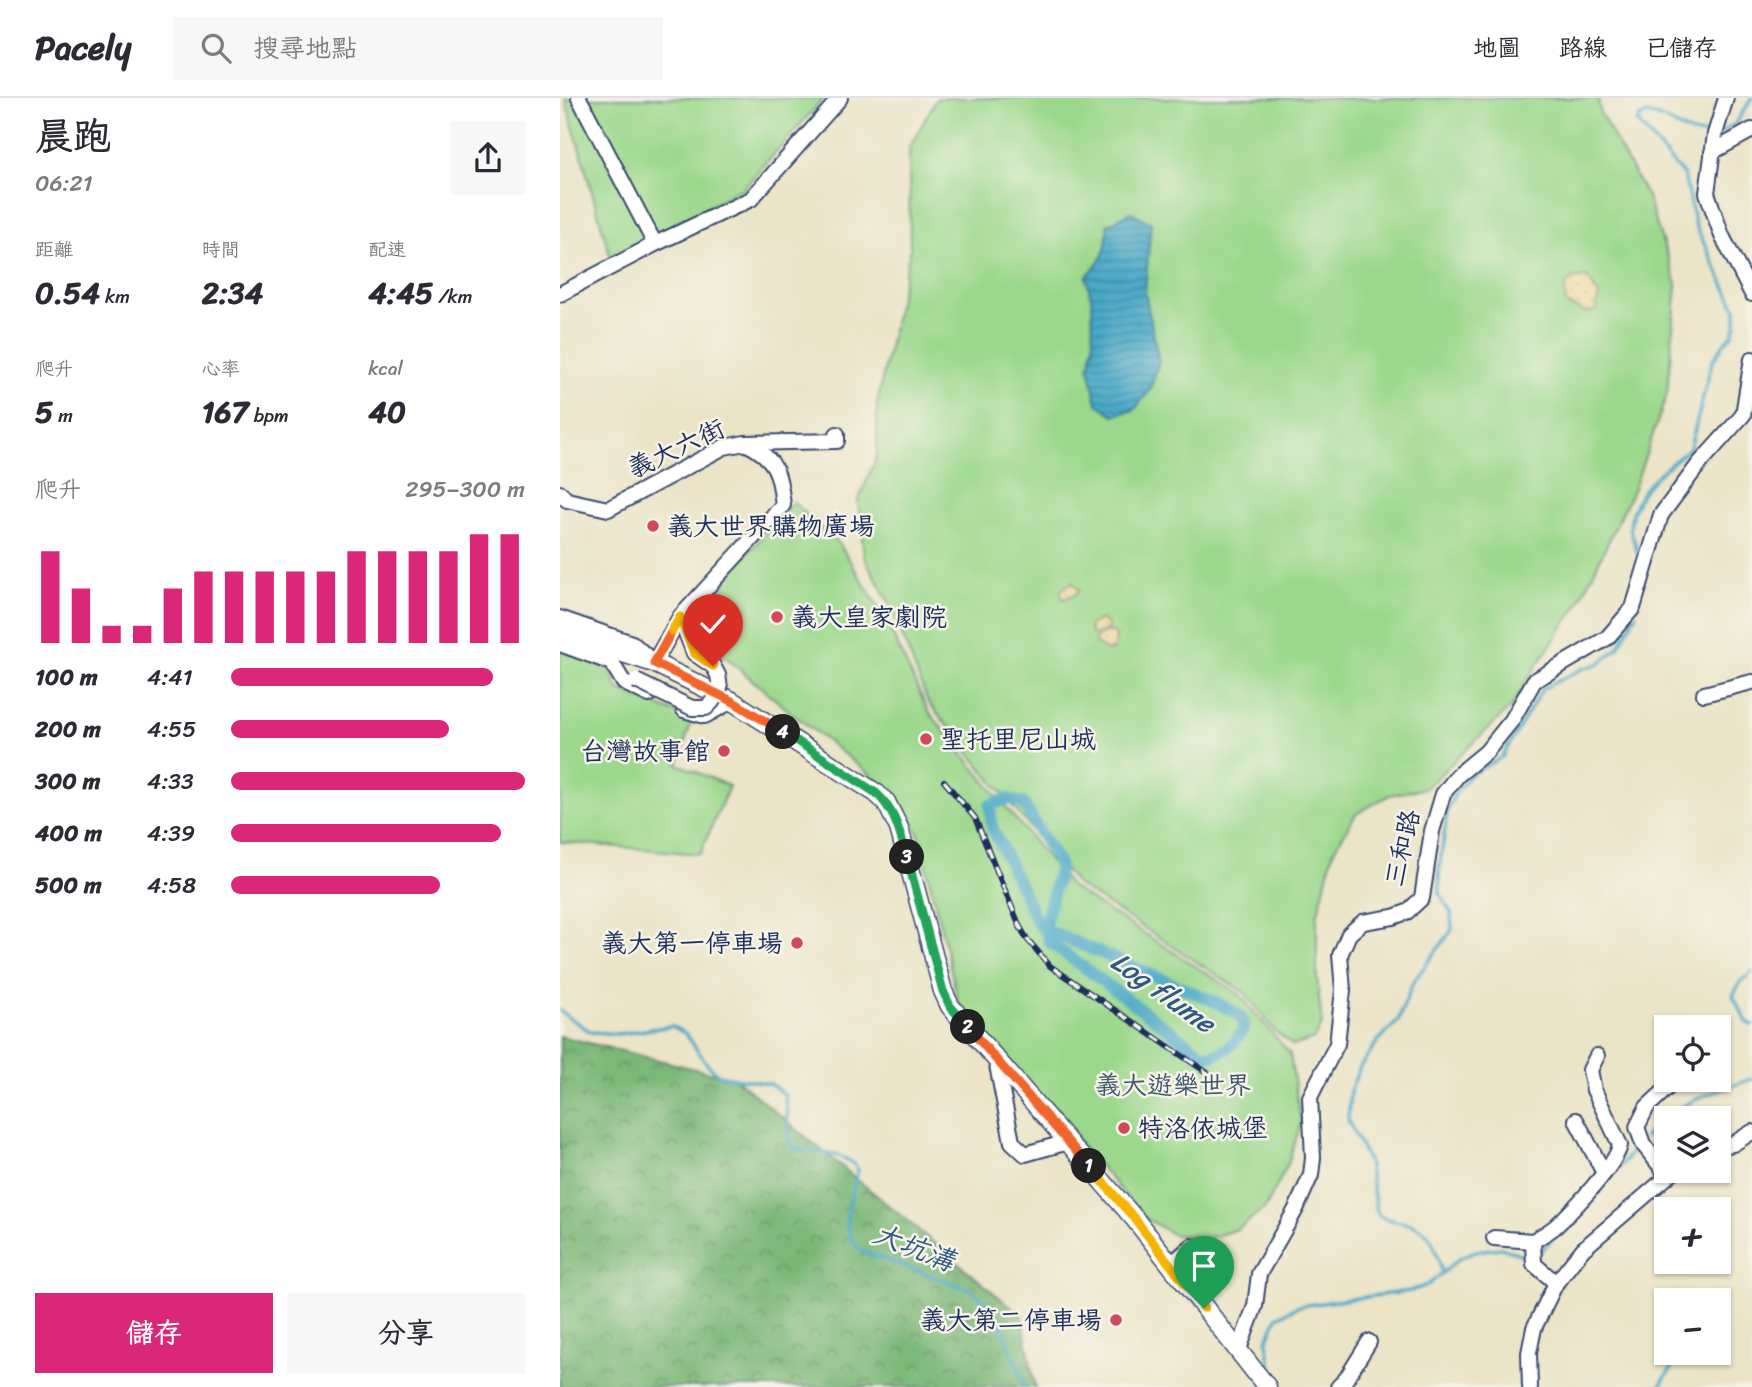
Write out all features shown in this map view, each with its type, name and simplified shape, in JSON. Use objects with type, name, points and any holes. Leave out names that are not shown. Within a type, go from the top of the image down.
[{"type":"main road","points":[[560,633],[654,663],[732,701],[886,802],[899,828],[943,991],[950,1006],[998,1057],[1134,1218],[1267,1387]]},
{"type":"street","points":[[579,98],[655,244]]},
{"type":"street","points":[[560,294],[655,244],[751,199],[840,98]]},
{"type":"street","points":[[1726,98],[1715,134],[1707,193],[1721,236],[1752,294]]},
{"type":"street","points":[[1712,152],[1752,130]]},
{"type":"street","name":"三和路","points":[[1238,1352],[1255,1306],[1259,1273],[1296,1209],[1311,1175],[1313,1158],[1310,1097],[1338,1044],[1343,989],[1339,955],[1349,934],[1363,922],[1407,912],[1422,898],[1432,831],[1443,794],[1458,775],[1486,752],[1512,720],[1534,681],[1607,638],[1633,608],[1661,515],[1699,464],[1743,415],[1752,359]]},
{"type":"street","points":[[745,443],[838,441],[837,434]]},
{"type":"street","name":"義大六街","points":[[560,493],[567,500],[608,509],[724,447],[745,443],[767,457],[779,475],[783,505],[680,617],[654,663]]},
{"type":"street","points":[[612,651],[636,681],[692,708],[706,708],[720,688],[718,675],[713,666],[694,653],[680,617]]},
{"type":"street","points":[[560,618],[632,643],[654,663]]},
{"type":"street","points":[[560,644],[612,663],[624,683],[679,708],[705,716],[732,701]]},
{"type":"street","points":[[1704,694],[1752,682]]},
{"type":"street","points":[[1556,1283],[1534,1264],[1533,1248],[1604,1173],[1619,1153],[1620,1145],[1594,1090],[1590,1070],[1597,1056]]},
{"type":"street","points":[[998,1057],[1012,1142],[1025,1154],[1068,1142]]},
{"type":"street","points":[[1654,1155],[1643,1144],[1637,1127],[1647,1107],[1663,1092]]},
{"type":"street","points":[[1576,1120],[1604,1173]]},
{"type":"street","points":[[1731,1144],[1752,1132]]},
{"type":"street","points":[[1530,1387],[1529,1353],[1534,1328],[1556,1283],[1583,1250],[1660,1183]]},
{"type":"street","points":[[1494,1238],[1533,1248]]},
{"type":"street","points":[[1170,1265],[1192,1246]]},
{"type":"street","points":[[1338,1387],[1369,1342]]},
{"type":"green space","points":[[565,98],[824,98],[744,188],[611,259]]},
{"type":"green space","points":[[937,98],[1598,98],[1600,113],[1647,197],[1677,284],[1667,394],[1634,488],[1578,605],[1528,678],[1513,705],[1426,788],[1390,795],[1356,814],[1333,852],[1317,917],[1317,978],[1322,1024],[1314,1039],[1293,1046],[1275,1031],[1245,993],[1076,884],[928,702],[890,604],[864,557],[858,501],[877,456],[877,403],[910,250],[909,148]]},
{"type":"green space","name":"義大遊樂世界","points":[[793,502],[840,545],[885,618],[928,711],[1071,887],[1239,994],[1290,1054],[1301,1123],[1288,1164],[1266,1207],[1238,1229],[1206,1239],[1172,1234],[1144,1217],[959,1004],[918,832],[891,791],[789,711],[686,624]]},
{"type":"green space","points":[[560,651],[610,669],[618,689],[692,720],[678,764],[729,786],[700,854],[560,842]]},
{"type":"green space","points":[[560,1036],[736,1079],[1022,1316],[1035,1387],[560,1387]]},
{"type":"sand","points":[[1587,277],[1599,295],[1596,311],[1584,312],[1566,304],[1565,287],[1571,279]]},
{"type":"sand","points":[[1072,582],[1079,590],[1063,599],[1060,591]]},
{"type":"sand","points":[[1101,619],[1108,625],[1108,629],[1091,634],[1089,625]]},
{"type":"sand","points":[[1106,632],[1113,632],[1116,637],[1113,650],[1108,651],[1096,644],[1095,639]]},
{"type":"water","points":[[1131,212],[1151,223],[1145,292],[1159,362],[1150,390],[1134,410],[1114,415],[1097,404],[1089,368],[1093,346],[1092,303],[1086,277],[1103,254],[1107,241],[1107,225]]},
{"type":"waterway","points":[[1721,133],[1735,124],[1752,98]]},
{"type":"waterway","points":[[1641,563],[1630,529],[1632,513],[1642,492],[1655,477],[1690,448],[1712,362],[1732,335],[1736,324],[1736,309],[1696,227],[1684,176],[1637,122],[1643,116],[1649,115],[1659,117],[1686,131],[1710,134]]},
{"type":"waterway","points":[[1442,1272],[1432,1240],[1422,1229],[1379,1216],[1368,1161],[1348,1120],[1350,1091],[1360,1067],[1378,1041],[1398,1021],[1413,982],[1452,930],[1451,913],[1440,893],[1439,871],[1448,808],[1456,792],[1469,776],[1502,757],[1542,689],[1582,669],[1599,664],[1618,648],[1636,614]]},
{"type":"waterway","name":"Log flume","points":[[1045,925],[1049,942],[1204,1054],[1223,1051],[1244,1029],[1241,1016],[1216,1002],[1044,929],[1038,924],[992,827],[990,805],[1007,799],[1023,803],[1060,866],[1045,925]]},
{"type":"waterway","points":[[1752,972],[1740,982],[1733,996],[1747,1022],[1752,1025]]},
{"type":"waterway","name":"大坑溝","points":[[560,1011],[591,1032],[618,1034],[672,1026],[686,1034],[718,1075],[771,1084],[785,1095],[789,1138],[794,1149],[839,1156],[847,1159],[858,1170],[847,1222],[853,1241],[861,1251],[971,1290],[990,1305],[999,1320],[1025,1387]]},
{"type":"waterway","points":[[1645,1137],[1681,1107],[1707,1094],[1752,1079]]},
{"type":"waterway","points":[[1602,1187],[1638,1145]]},
{"type":"waterway","points":[[1539,1253],[1560,1231]]},
{"type":"waterway","points":[[1271,1382],[1267,1341],[1277,1317],[1299,1306],[1410,1291],[1428,1285],[1460,1258],[1475,1251],[1501,1248],[1526,1256],[1531,1255]]},
{"type":"waterway","points":[[1659,1387],[1673,1365]]},
{"type":"railway","points":[[944,781],[975,818],[1020,927],[1050,966],[1215,1078]]},
{"type":"place","name":"義大世界購物廣場","points":[[653,526]]},
{"type":"place","name":"義大皇家劇院","points":[[777,617]]},
{"type":"place","name":"聖托里尼山城","points":[[926,739]]},
{"type":"place","name":"台灣故事館","points":[[724,751]]},
{"type":"place","name":"義大第一停車場","points":[[797,943]]},
{"type":"place","name":"特洛依城堡","points":[[1124,1128]]},
{"type":"place","name":"義大第二停車場","points":[[1116,1320]]},
{"type":"route","points":[[713,666],[694,653],[680,617],[654,663],[732,701],[886,802],[899,828],[943,991],[950,1006],[1134,1218],[1204,1308]]}]
